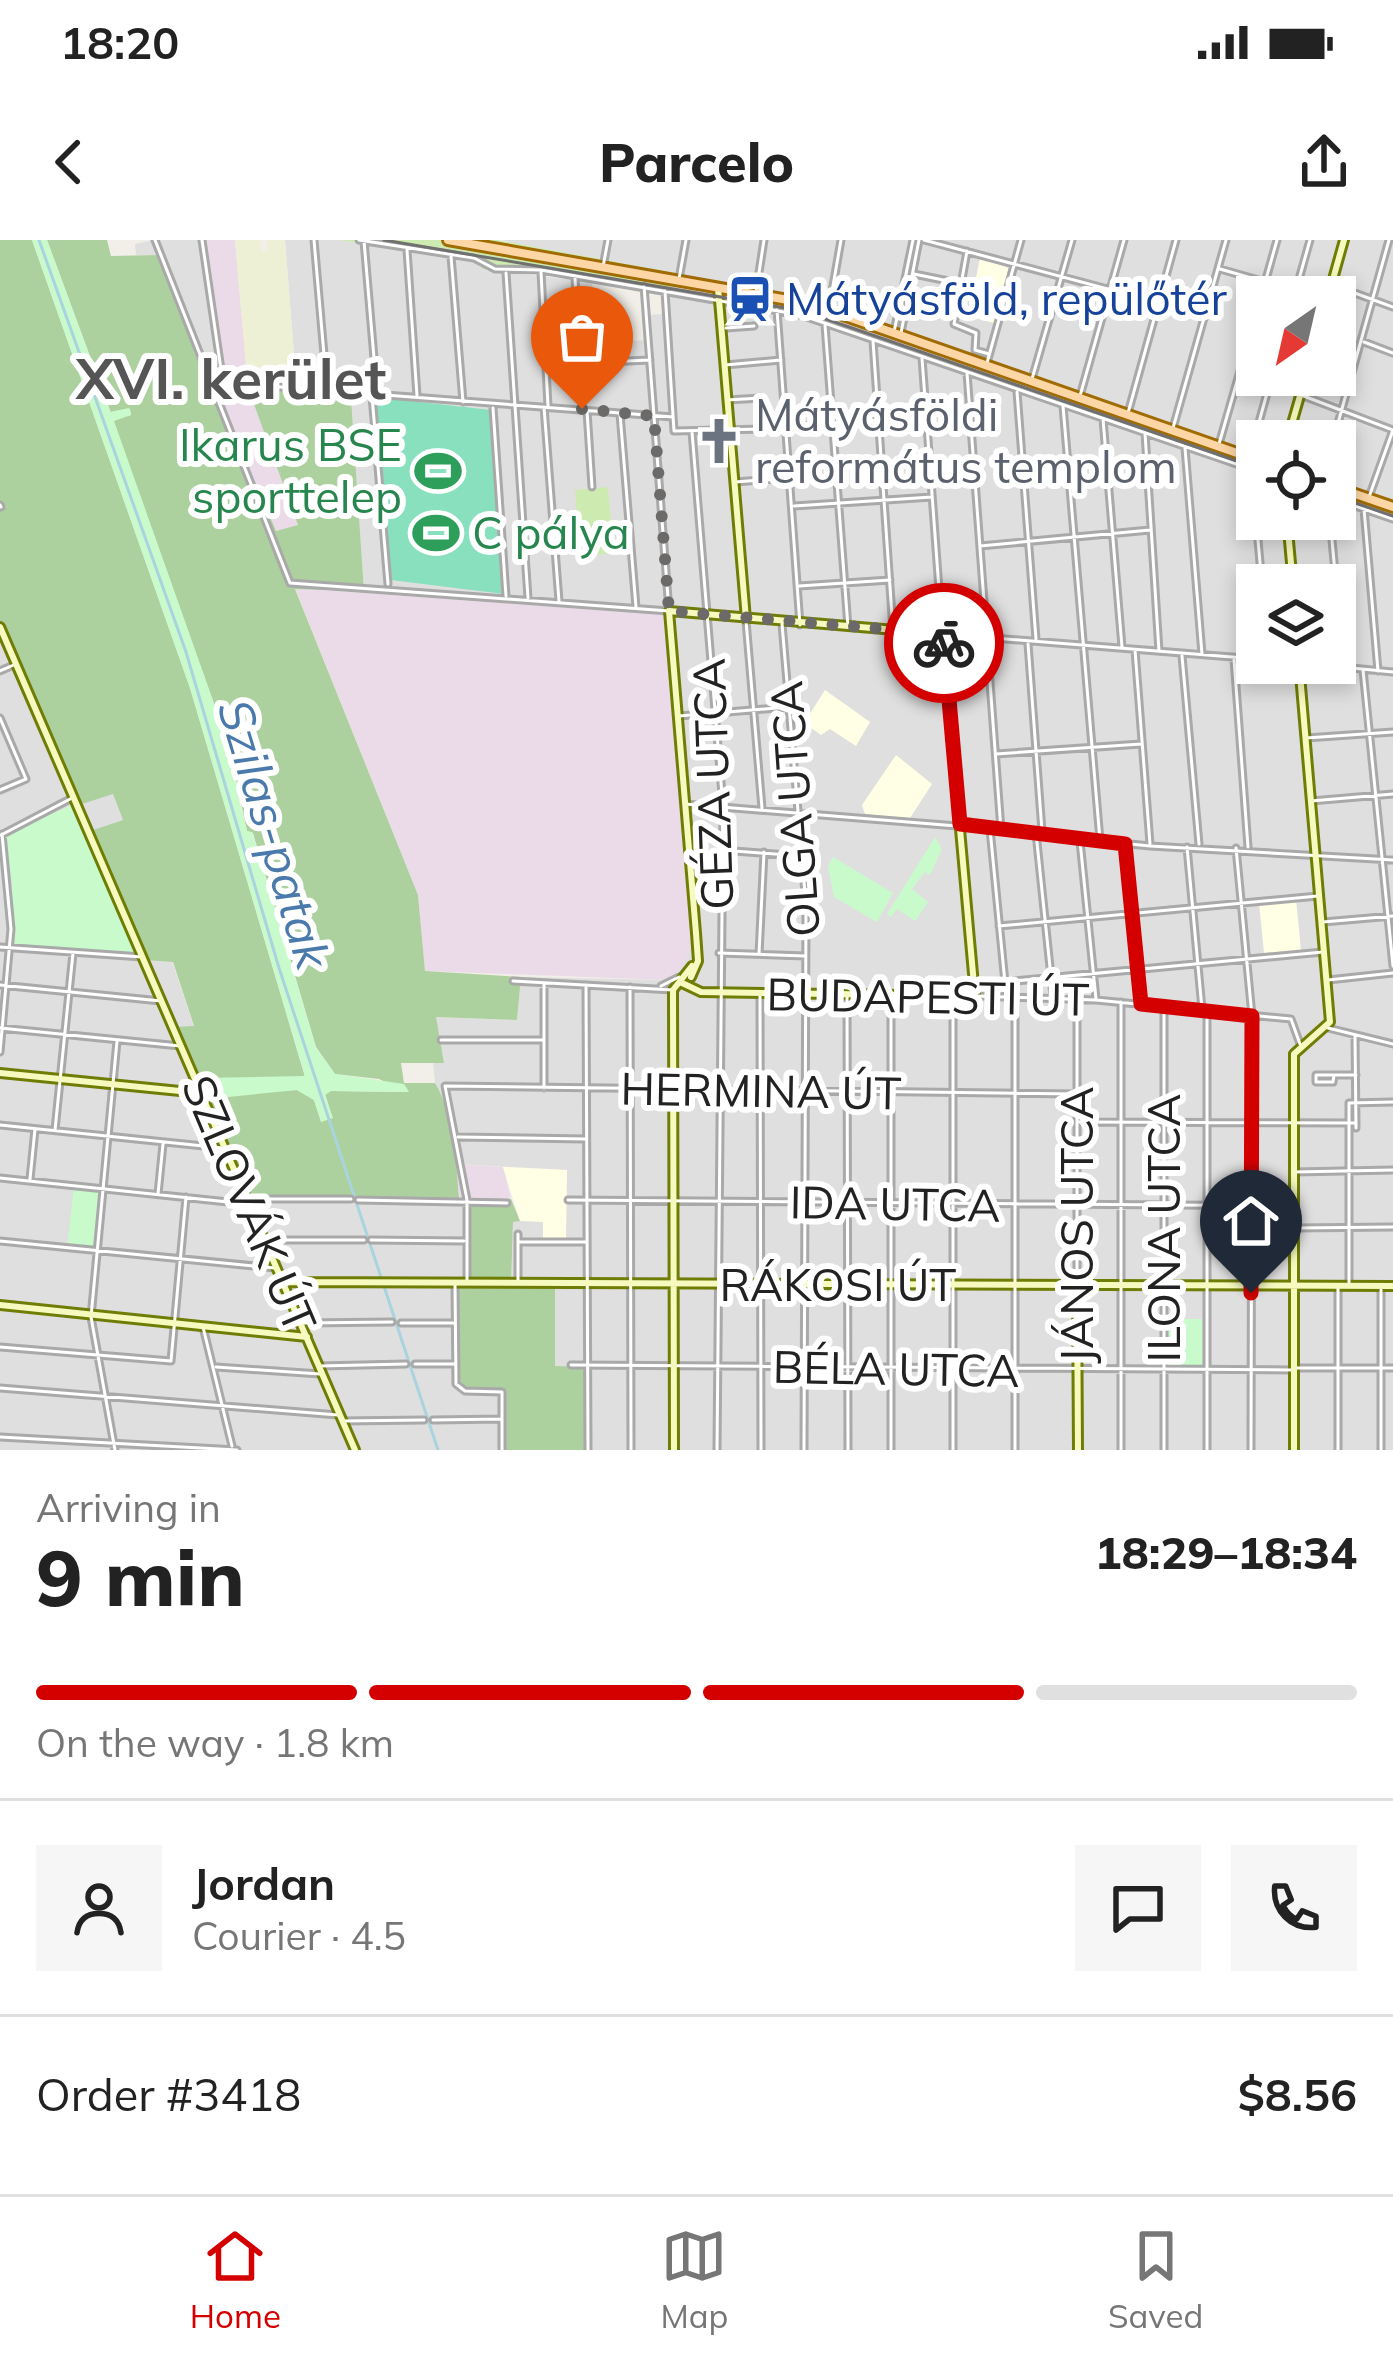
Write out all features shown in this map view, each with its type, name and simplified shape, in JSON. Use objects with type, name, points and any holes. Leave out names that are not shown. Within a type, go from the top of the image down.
[{"type":"main road","points":[[448,240],[505,245],[829,310],[988,360],[1032,381],[1236,455]]},
{"type":"main road","points":[[1356,499],[1393,508]]},
{"type":"street","points":[[155,240],[290,583],[389,587],[782,624],[987,635],[1234,657],[1248,849]]},
{"type":"street","points":[[202,240],[224,384]]},
{"type":"street","points":[[314,240],[328,391]]},
{"type":"street","points":[[389,587],[362,240],[451,254],[506,271],[541,270],[777,309],[1236,459]]},
{"type":"street","points":[[603,267],[608,240]]},
{"type":"street","points":[[679,280],[686,240]]},
{"type":"street","points":[[755,292],[764,240]]},
{"type":"street","points":[[829,310],[841,240]]},
{"type":"street","points":[[919,240],[1016,261],[1204,315]]},
{"type":"street","points":[[897,333],[919,240]]},
{"type":"street","points":[[897,333],[919,240]]},
{"type":"street","points":[[968,249],[954,324],[976,333],[974,348],[988,360],[1022,240]]},
{"type":"street","points":[[1032,381],[1072,240]]},
{"type":"street","points":[[1079,398],[1124,240]]},
{"type":"street","points":[[1127,414],[1176,240]]},
{"type":"street","points":[[1173,430],[1226,240]]},
{"type":"street","points":[[1267,276],[1277,240]]},
{"type":"street","points":[[1300,276],[1310,240]]},
{"type":"street","points":[[1334,276],[1344,240]]},
{"type":"street","points":[[1339,420],[1389,240]]},
{"type":"street","points":[[407,248],[418,398]]},
{"type":"street","points":[[451,254],[464,402]]},
{"type":"street","points":[[1218,268],[1245,276]]},
{"type":"street","points":[[541,270],[559,603]]},
{"type":"street","points":[[506,271],[529,600]]},
{"type":"street","points":[[913,274],[961,284]]},
{"type":"street","points":[[574,276],[592,487]]},
{"type":"street","points":[[514,981],[672,989],[685,980],[698,958],[644,286]]},
{"type":"street","points":[[718,286],[762,810]]},
{"type":"street","points":[[665,289],[678,433],[768,429]]},
{"type":"street","points":[[1356,293],[1393,307]]},
{"type":"street","points":[[777,309],[800,625]]},
{"type":"street","points":[[825,322],[848,628]]},
{"type":"street","points":[[720,328],[754,326]]},
{"type":"street","points":[[873,339],[893,632]]},
{"type":"street","points":[[1362,341],[1393,353]]},
{"type":"street","points":[[922,356],[975,997]]},
{"type":"street","points":[[579,363],[650,360]]},
{"type":"street","points":[[724,365],[781,360]]},
{"type":"street","points":[[967,371],[1001,830]]},
{"type":"street","points":[[215,391],[224,384],[673,417]]},
{"type":"street","points":[[1218,446],[1236,384]]},
{"type":"street","points":[[1017,388],[1036,641]]},
{"type":"street","points":[[1305,396],[1393,430],[1366,504],[1378,671]]},
{"type":"street","points":[[726,400],[761,398]]},
{"type":"street","points":[[1063,405],[1100,840]]},
{"type":"street","points":[[493,406],[506,597]]},
{"type":"street","points":[[620,412],[636,609]]},
{"type":"street","points":[[1103,419],[1122,649]]},
{"type":"street","points":[[786,427],[878,420]]},
{"type":"street","name":"GÉZA UTCA","points":[[692,432],[723,808],[717,1450]]},
{"type":"street","points":[[1145,433],[1160,653]]},
{"type":"street","points":[[1184,446],[1202,655]]},
{"type":"street","points":[[734,482],[790,478]]},
{"type":"street","points":[[792,506],[932,497]]},
{"type":"street","points":[[1356,502],[1393,519]]},
{"type":"street","points":[[980,546],[1151,530]]},
{"type":"street","points":[[797,586],[890,580]]},
{"type":"street","name":"OLGA UTCA","points":[[782,624],[807,956],[804,1450]]},
{"type":"street","name":"SZLOVÁK ÚT","points":[[0,628],[355,1450]]},
{"type":"street","points":[[1028,640],[1053,997]]},
{"type":"street","points":[[1135,650],[1150,846]]},
{"type":"street","points":[[1182,654],[1199,847]]},
{"type":"street","points":[[0,671],[18,664]]},
{"type":"street","points":[[1356,669],[1393,672]]},
{"type":"street","points":[[1363,670],[1378,858],[1393,966]]},
{"type":"street","points":[[1302,684],[1328,1029]]},
{"type":"street","points":[[678,716],[788,707]]},
{"type":"street","points":[[0,718],[26,778],[0,790]]},
{"type":"street","points":[[1306,738],[1393,732]]},
{"type":"street","points":[[996,754],[1143,743]]},
{"type":"street","points":[[1311,801],[1393,794]]},
{"type":"street","points":[[0,1052],[11,885],[1,835],[74,797]]},
{"type":"street","points":[[685,804],[1150,846],[1393,860]]},
{"type":"street","points":[[990,829],[1006,995]]},
{"type":"street","points":[[1080,838],[1096,1000]]},
{"type":"street","points":[[1125,844],[1141,1004]]},
{"type":"street","points":[[1187,847],[1204,1011],[1207,1450]]},
{"type":"street","points":[[1235,848],[1252,1016],[1251,1450]]},
{"type":"street","points":[[721,850],[802,856]]},
{"type":"street","points":[[759,954],[764,852]]},
{"type":"street","points":[[999,926],[1319,896]]},
{"type":"street","points":[[1322,922],[1393,916]]},
{"type":"street","points":[[0,947],[143,957]]},
{"type":"street","points":[[55,1131],[73,952]]},
{"type":"street","points":[[1004,982],[1324,952]]},
{"type":"street","points":[[719,953],[807,956]]},
{"type":"street","points":[[1327,980],[1393,973]]},
{"type":"street","points":[[672,989],[685,980]]},
{"type":"street","name":"BUDAPESTI ÚT","points":[[685,980],[718,992],[891,998],[1015,995],[1291,1019],[1300,1044]]},
{"type":"street","points":[[544,982],[544,1088]]},
{"type":"street","points":[[3,985],[163,1001]]},
{"type":"street","points":[[586,986],[588,1450]]},
{"type":"street","points":[[630,987],[631,1450]]},
{"type":"street","points":[[672,989],[674,1450]]},
{"type":"street","points":[[760,993],[761,1450]]},
{"type":"street","points":[[1015,995],[1016,1450]]},
{"type":"street","points":[[847,997],[848,1450]]},
{"type":"street","points":[[953,997],[953,1450]]},
{"type":"street","points":[[891,998],[891,1450]]},
{"type":"street","name":"JÁNOS UTCA","points":[[1078,999],[1078,1450]]},
{"type":"street","points":[[1121,1002],[1121,1450]]},
{"type":"street","name":"ILONA UTCA","points":[[1163,1450],[1164,1007]]},
{"type":"street","points":[[1,1028],[182,1046]]},
{"type":"street","points":[[1294,1450],[1294,1054],[1300,1044],[1328,1029],[1393,1044]]},
{"type":"street","points":[[1349,1286],[1348,1171],[1355,1037]]},
{"type":"street","points":[[441,1040],[544,1040]]},
{"type":"street","points":[[115,1450],[102,1396],[92,1314],[117,1041]]},
{"type":"street","points":[[0,1072],[200,1093]]},
{"type":"street","points":[[1334,1075],[1356,1075]]},
{"type":"street","name":"HERMINA ÚT","points":[[458,1136],[445,1086],[1077,1094]]},
{"type":"street","points":[[1352,1103],[1393,1102]]},
{"type":"street","points":[[1078,1122],[1353,1125]]},
{"type":"street","points":[[0,1125],[225,1148]]},
{"type":"street","points":[[30,1181],[35,1128]]},
{"type":"street","points":[[467,1282],[467,1200],[458,1136],[588,1139]]},
{"type":"street","points":[[158,1195],[163,1142]]},
{"type":"street","points":[[1294,1172],[1393,1170]]},
{"type":"street","points":[[0,1178],[248,1202],[351,1199]]},
{"type":"street","points":[[0,1348],[171,1361],[186,1197]]},
{"type":"street","points":[[358,1200],[507,1203]]},
{"type":"street","name":"IDA UTCA","points":[[568,1200],[1294,1206]]},
{"type":"street","points":[[1294,1228],[1393,1227]]},
{"type":"street","points":[[518,1234],[518,1282]]},
{"type":"street","points":[[265,1240],[466,1241]]},
{"type":"street","points":[[0,1241],[277,1268]]},
{"type":"street","points":[[518,1242],[587,1242]]},
{"type":"street","name":"RÁKOSI ÚT","points":[[283,1282],[1393,1286]]},
{"type":"street","points":[[455,1282],[455,1364],[460,1390],[502,1392],[502,1450]]},
{"type":"street","points":[[1338,1286],[1338,1450]]},
{"type":"street","points":[[1381,1286],[1381,1450]]},
{"type":"street","points":[[1164,1300],[1176,1288]]},
{"type":"street","points":[[0,1293],[3,1305],[307,1337]]},
{"type":"street","points":[[290,1334],[301,1324],[392,1322]]},
{"type":"street","points":[[400,1323],[455,1323]]},
{"type":"street","points":[[0,1437],[235,1450],[202,1326]]},
{"type":"street","points":[[214,1366],[320,1370],[406,1364]]},
{"type":"street","points":[[415,1364],[455,1364]]},
{"type":"street","name":"BÉLA UTCA","points":[[571,1365],[1077,1371],[1393,1368]]},
{"type":"street","points":[[0,1388],[341,1418],[424,1420]]},
{"type":"street","points":[[1382,1414],[1393,1413]]},
{"type":"street","points":[[433,1420],[502,1419]]},
{"type":"shaded area","points":[[204,240],[217,388],[212,388],[158,255],[136,255],[135,244]]},
{"type":"shaded area","points":[[204,240],[235,240],[248,388],[299,526],[275,531],[217,388]]},
{"type":"shaded area","points":[[235,240],[259,240],[262,252],[268,251],[267,240],[285,240],[297,393],[248,388]]},
{"type":"shaded area","points":[[285,240],[340,240],[477,262],[485,270],[592,282],[597,343],[646,340],[643,291],[648,315],[663,314],[663,291],[502,240],[1393,240],[1393,1450],[588,1450],[554,1367],[511,1286],[513,1221],[544,1221],[567,1170],[456,1164],[454,1137],[435,1083],[433,1062],[444,1062],[435,1017],[517,1020],[521,977],[666,980],[683,966],[692,943],[666,615],[364,591],[351,397],[297,393]]},
{"type":"shaded area","points":[[980,258],[1009,268],[994,323],[968,316]]},
{"type":"shaded area","points":[[295,588],[666,615],[692,943],[683,966],[666,980],[425,971],[418,895]]},
{"type":"shaded area","points":[[0,627],[80,804],[113,793],[123,820],[91,831],[172,961],[194,1027],[176,1027],[350,1199],[467,1198],[465,1391],[502,1392],[502,1450],[0,1450]]},
{"type":"shaded area","points":[[825,690],[870,722],[856,746],[830,729],[821,735],[804,723]]},
{"type":"shaded area","points":[[896,755],[932,784],[910,818],[865,814],[862,805]]},
{"type":"shaded area","points":[[1296,899],[1301,950],[1264,953],[1259,903]]},
{"type":"shaded area","points":[[456,1164],[503,1167],[511,1199],[459,1198]]},
{"type":"shaded area","points":[[503,1167],[567,1170],[566,1239],[543,1239],[543,1222],[520,1221]]},
{"type":"green space","points":[[0,240],[32,240],[190,688],[305,1077],[200,1080],[217,1094],[297,1090],[314,1100],[321,1121],[332,1117],[325,1094],[331,1091],[407,1092],[379,1079],[335,1074],[316,1047],[253,833],[247,831],[229,746],[113,420],[131,415],[130,409],[111,413],[47,240],[107,240],[111,256],[158,255],[276,531],[298,525],[248,388],[351,397],[364,591],[295,589],[418,895],[425,971],[521,977],[517,1020],[436,1017],[444,1063],[401,1063],[404,1083],[435,1083],[442,1096],[453,1139],[459,1198],[249,1198],[175,1027],[194,1026],[173,962],[146,960],[90,831],[123,820],[113,794],[79,805],[0,627]]},
{"type":"green space","points":[[32,240],[47,240],[110,412],[129,408],[131,415],[114,421],[229,746],[234,782],[241,783],[238,796],[247,831],[252,832],[316,1048],[335,1074],[404,1084],[409,1092],[331,1091],[325,1095],[333,1118],[321,1122],[314,1100],[297,1090],[208,1099],[200,1078],[305,1076],[190,688]]},
{"type":"green space","points":[[340,240],[497,240],[677,273],[673,292],[523,270],[484,270],[476,262]]},
{"type":"green space","name":"Ikarus BSE sporttelep","points":[[375,397],[491,410],[504,594],[391,580]]},
{"type":"green space","points":[[608,487],[614,553],[580,556],[575,490]]},
{"type":"green space","points":[[72,805],[136,953],[11,948],[12,884],[5,834]]},
{"type":"green space","points":[[935,837],[942,849],[930,875],[925,872],[912,889],[928,902],[915,921],[897,909],[891,917],[887,914]]},
{"type":"green space","points":[[833,857],[893,893],[877,922],[834,897],[828,866]]},
{"type":"green space","points":[[74,1186],[104,1189],[98,1251],[67,1248]]},
{"type":"green space","points":[[467,1198],[511,1199],[520,1221],[513,1222],[511,1286],[555,1287],[555,1366],[588,1367],[588,1450],[502,1450],[502,1392],[465,1391],[456,1384],[455,1285],[466,1285]]},
{"type":"green space","points":[[1167,1319],[1202,1319],[1202,1368],[1167,1368]]},
{"type":"waterway","name":"Szilas-patak","points":[[39,240],[186,652],[279,968],[438,1450]]},
{"type":"tram line","points":[[384,240],[803,311],[1236,461]]},
{"type":"tram line","points":[[1356,503],[1393,516]]},
{"type":"way so far","points":[[582,409],[654,416],[669,611],[943,634],[944,643]]},
{"type":"place","name":"Mátyásföld, repülőtér","points":[[750,299]]},
{"type":"place","name":"Mátyásföldi református templom","points":[[719,441]]},
{"type":"place","name":"Ikarus BSE sporttelep","points":[[438,471]]},
{"type":"place","name":"C pálya","points":[[436,533]]},
{"type":"district","name":"XVI. kerület","points":[[231,379]]},
{"type":"route","points":[[944,643],[960,824],[1125,844],[1141,1004],[1252,1016],[1251,1293]]}]
